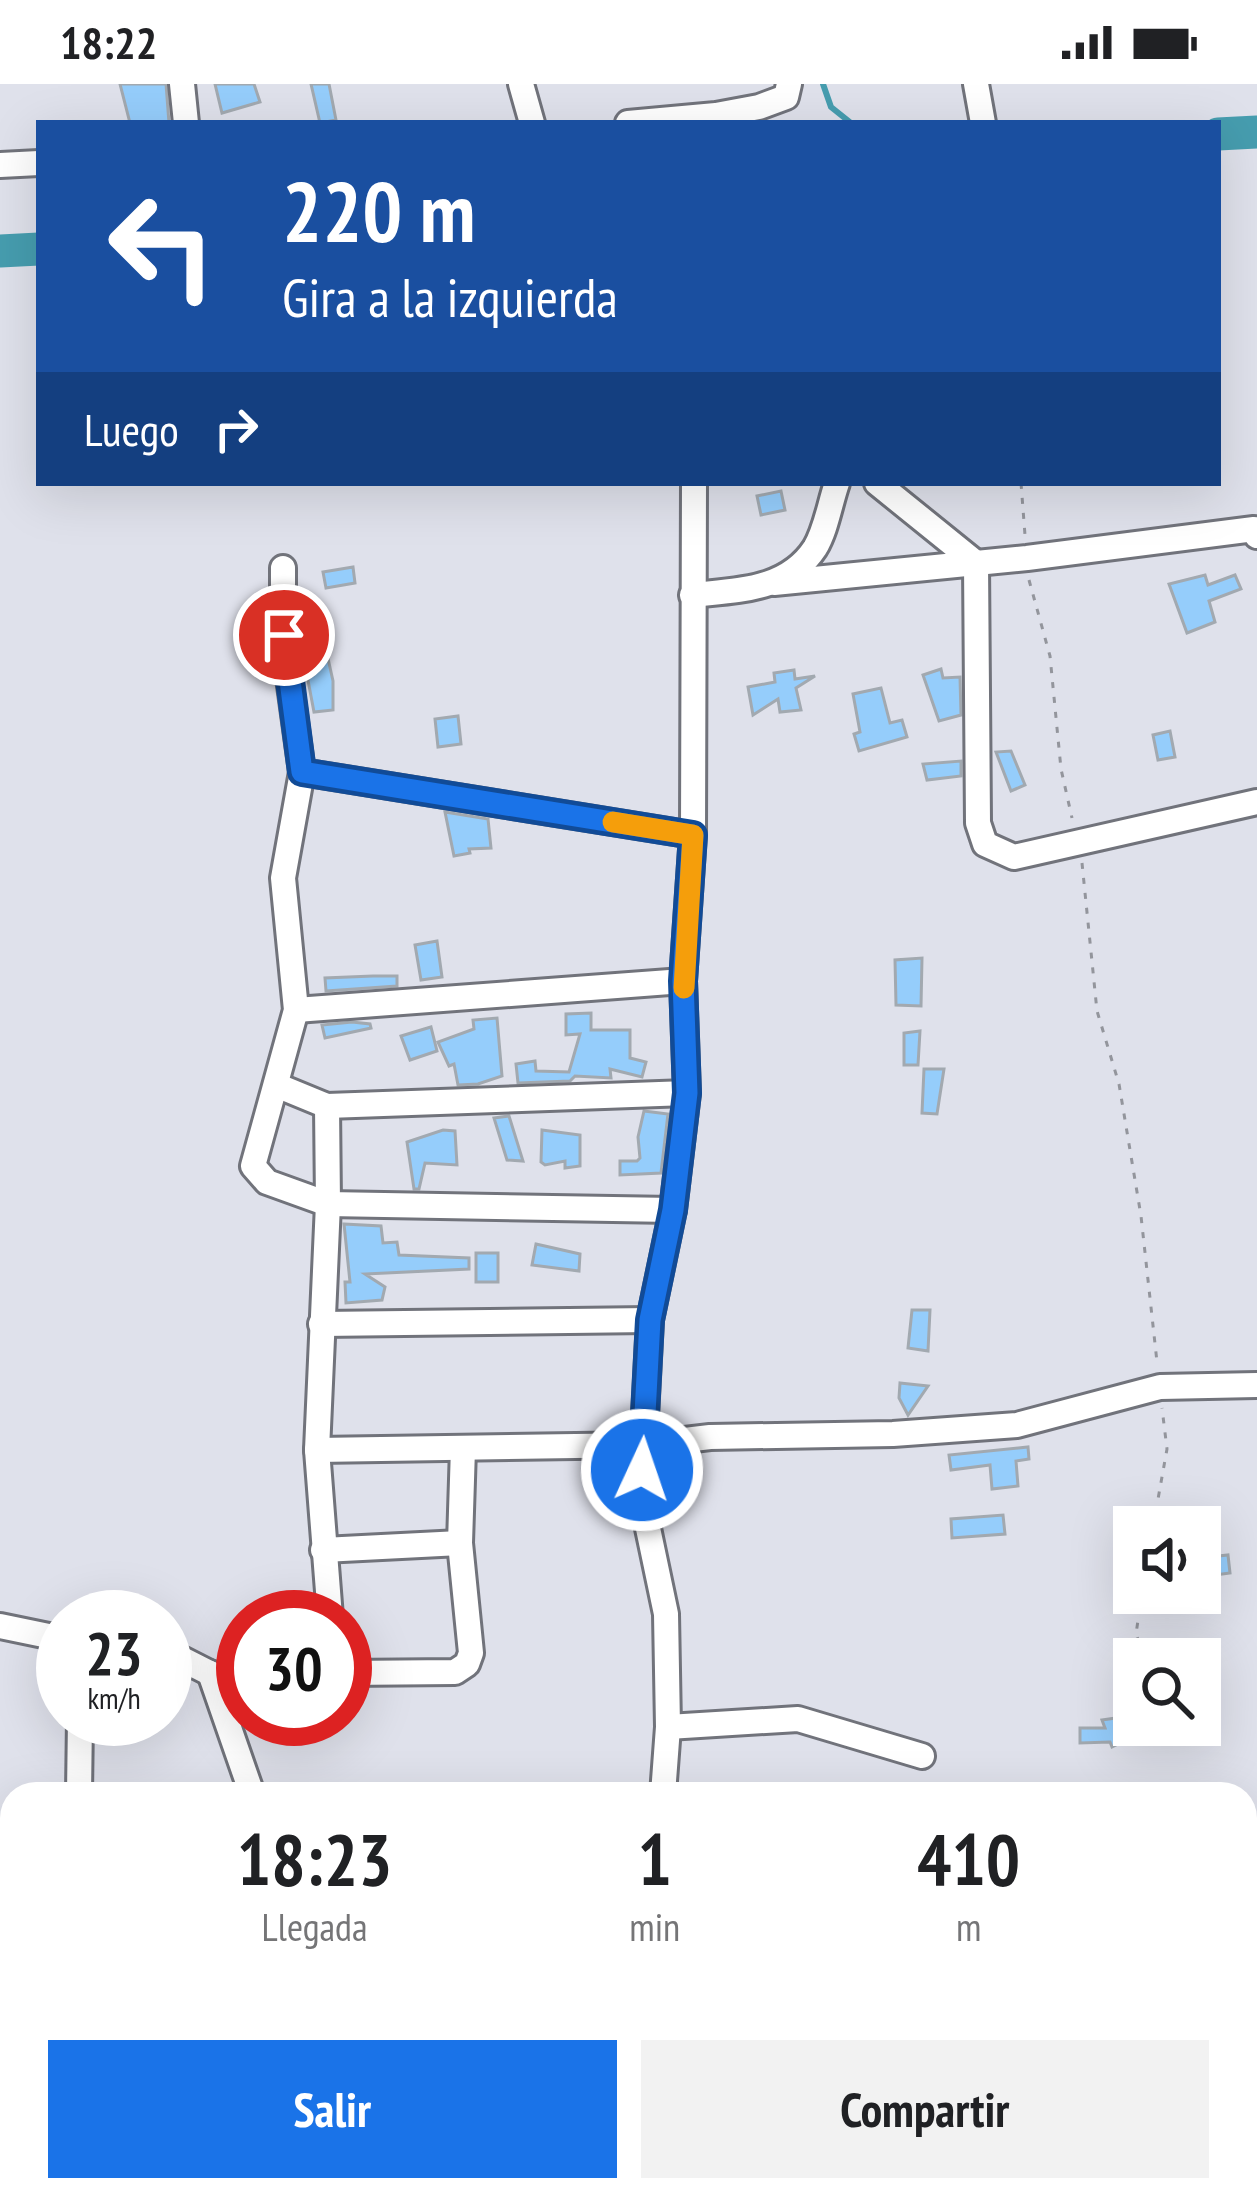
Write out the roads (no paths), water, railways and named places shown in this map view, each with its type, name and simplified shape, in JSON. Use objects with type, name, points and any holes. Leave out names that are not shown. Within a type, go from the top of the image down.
[{"type":"street","points":[[182,84],[186,120]]},
{"type":"street","points":[[520,84],[531,120]]},
{"type":"street","points":[[976,84],[982,120]]},
{"type":"street","points":[[666,120],[759,107],[787,90]]},
{"type":"street","points":[[0,165],[36,163]]},
{"type":"street","points":[[664,1782],[666,1614],[641,1495],[650,1320],[673,1210],[687,1093],[683,981],[693,835],[694,486]]},
{"type":"street","points":[[774,583],[814,549],[836,486]]},
{"type":"street","points":[[881,486],[976,563]]},
{"type":"street","points":[[692,595],[1254,529],[1257,536]]},
{"type":"street","points":[[976,563],[978,823],[985,844],[1014,856],[1257,802]]},
{"type":"street","points":[[283,568],[284,635],[302,772],[283,878],[296,1010],[253,1166],[267,1183],[328,1204],[673,1210]]},
{"type":"street","points":[[302,772],[693,835]]},
{"type":"street","points":[[296,1010],[683,981]]},
{"type":"street","points":[[276,1084],[327,1106],[687,1093]]},
{"type":"street","points":[[327,1106],[328,1204],[317,1450],[327,1590]]},
{"type":"street","points":[[321,1324],[650,1320]]},
{"type":"street","points":[[317,1450],[644,1445],[710,1437],[1017,1425],[1160,1388],[1257,1385]]},
{"type":"street","points":[[372,1673],[455,1672],[471,1653],[460,1543],[463,1448]]},
{"type":"street","points":[[323,1550],[460,1543]]},
{"type":"street","points":[[0,1626],[36,1633]]},
{"type":"street","points":[[192,1664],[216,1676]]},
{"type":"street","points":[[211,1673],[248,1782]]},
{"type":"street","points":[[668,1727],[798,1720],[922,1756]]},
{"type":"street","points":[[79,1782],[80,1746]]},
{"type":"waterway","points":[[823,84],[831,107],[847,120]]},
{"type":"waterway","points":[[1221,134],[1257,132]]},
{"type":"waterway","points":[[0,251],[36,249]]}]
